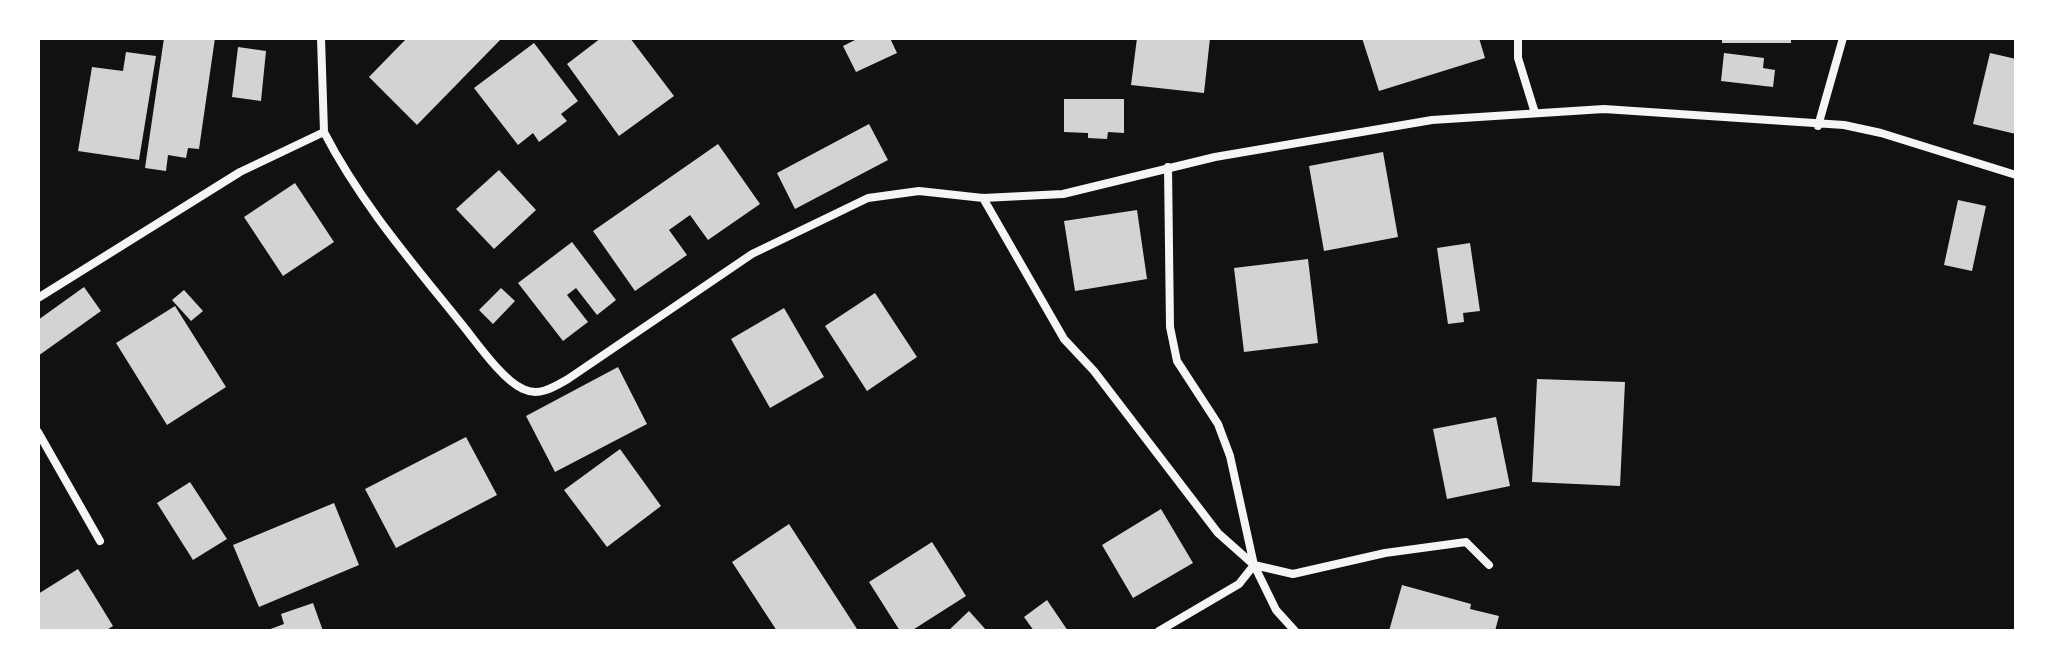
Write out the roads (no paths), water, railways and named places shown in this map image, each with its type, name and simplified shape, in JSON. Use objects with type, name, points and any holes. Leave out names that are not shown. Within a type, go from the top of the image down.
[{"type":"street","points":[[321,38],[324,132],[341,165],[379,221],[485,353],[519,388],[531,392],[547,391],[568,379],[752,254],[868,198],[919,191],[983,198],[1063,194],[1168,167],[1432,120],[1604,109],[1818,126],[1844,125],[1881,133],[2016,175]]},
{"type":"street","points":[[1518,38],[1518,58],[1535,113]]},
{"type":"street","points":[[1818,126],[1843,38]]},
{"type":"street","points":[[38,298],[240,172],[324,132]]},
{"type":"street","points":[[1168,167],[1170,327],[1177,361],[1218,424],[1230,456],[1254,565],[1276,610],[1295,631]]},
{"type":"street","points":[[983,198],[1064,339],[1094,371],[1218,533],[1254,565],[1293,574],[1385,553],[1466,542],[1489,565]]},
{"type":"street","points":[[38,432],[100,541]]},
{"type":"street","points":[[1159,631],[1239,584],[1254,565]]}]
